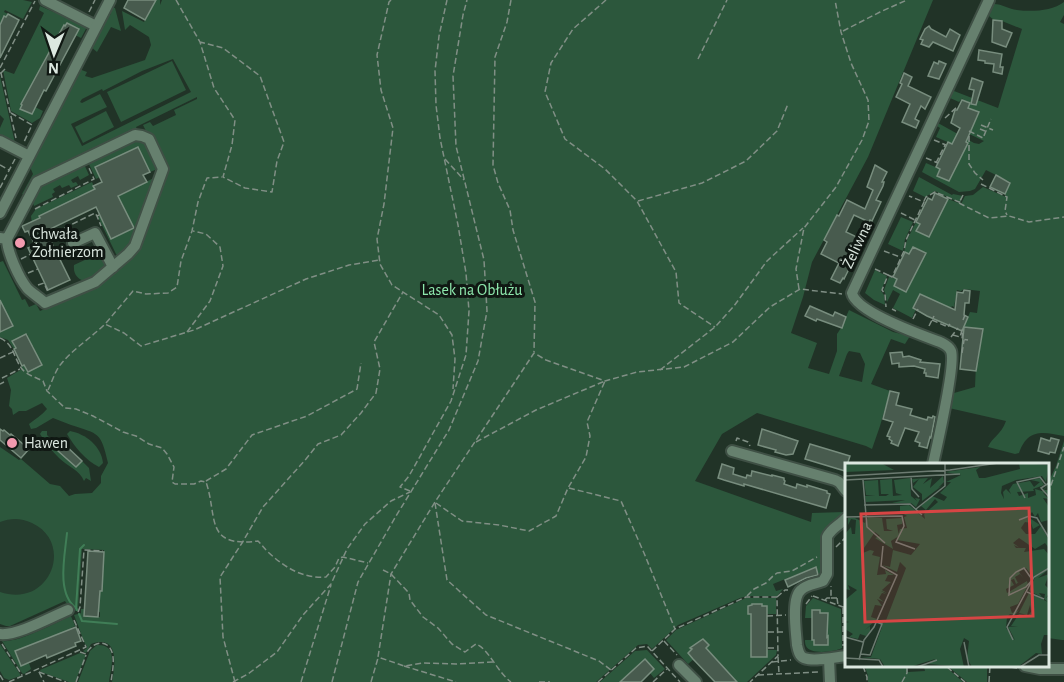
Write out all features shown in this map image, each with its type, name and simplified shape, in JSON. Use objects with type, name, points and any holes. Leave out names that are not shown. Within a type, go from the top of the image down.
[{"type":"street","points":[[45,0],[96,26]]},
{"type":"street","points":[[0,213],[8,198],[24,153],[110,0]]},
{"type":"street","name":"Żeliwna","points":[[947,346],[876,315],[856,301],[852,295],[852,289],[989,0]]},
{"type":"street","points":[[135,135],[149,139],[163,169],[135,246],[128,254],[95,282],[45,303],[28,290],[3,239],[27,209],[37,182],[135,135]]},
{"type":"street","points":[[0,141],[24,153]]},
{"type":"street","points":[[8,198],[27,209]]},
{"type":"street","points":[[73,243],[95,233],[113,267]]},
{"type":"street","points":[[933,463],[952,360],[951,351],[947,346]]},
{"type":"street","points":[[732,451],[835,480],[845,490]]},
{"type":"street","points":[[845,519],[830,532],[826,543],[827,574],[825,578],[823,581],[802,589],[795,598],[798,652],[805,659],[830,671],[845,657]]},
{"type":"street","points":[[0,634],[15,633],[72,613]]},
{"type":"street","points":[[679,665],[696,682]]},
{"type":"street","points":[[1040,682],[1040,667],[1064,669]]},
{"type":"path","points":[[8,104],[0,68],[35,0]]},
{"type":"path","points":[[176,0],[200,42],[214,88],[235,120],[232,145],[223,177]]},
{"type":"path","points":[[391,0],[382,28],[377,55],[381,90],[393,128],[384,204],[377,239],[379,260],[392,285],[439,315],[452,334],[455,359],[453,393]]},
{"type":"path","points":[[411,492],[400,487],[409,476],[451,401],[466,355],[469,311],[466,273],[459,225],[440,138],[436,105],[435,71],[439,36],[447,0]]},
{"type":"path","points":[[332,682],[358,582],[449,430],[478,361],[487,311],[484,260],[456,146],[453,76],[467,0]]},
{"type":"path","points":[[371,682],[378,657],[391,574],[435,502],[534,353],[535,302],[513,230],[510,210],[493,165],[495,57],[507,22],[511,0]]},
{"type":"path","points":[[606,0],[573,29],[551,63],[545,92],[565,140],[605,169],[637,201],[676,272],[679,303],[715,327]]},
{"type":"path","points":[[698,59],[727,0]]},
{"type":"path","points":[[660,370],[715,327],[734,306],[767,261],[804,228],[836,187],[862,140],[869,121],[868,100],[851,63],[835,0]]},
{"type":"path","points":[[842,32],[907,0]]},
{"type":"path","points":[[14,30],[19,32]]},
{"type":"path","points":[[47,391],[60,366],[75,348],[94,335],[133,291],[146,294],[168,293],[177,287],[181,261],[207,177],[223,177],[245,188],[272,192],[277,161],[284,142],[260,76],[223,48],[200,42]]},
{"type":"path","points":[[5,48],[9,50]]},
{"type":"path","points":[[1,73],[5,69]]},
{"type":"path","points":[[637,201],[702,183],[746,160],[777,131],[788,104]]},
{"type":"path","points":[[941,122],[958,107]]},
{"type":"path","points":[[10,113],[32,125],[24,153]]},
{"type":"path","points":[[969,131],[983,138],[991,120],[996,123]]},
{"type":"path","points":[[981,125],[993,130]]},
{"type":"path","points":[[980,129],[986,131]]},
{"type":"path","points":[[969,136],[969,164],[983,180]]},
{"type":"path","points":[[926,158],[937,163],[945,145],[934,140]]},
{"type":"path","points":[[445,158],[464,181]]},
{"type":"path","points":[[84,159],[97,184]]},
{"type":"path","points":[[0,165],[9,170]]},
{"type":"path","points":[[27,209],[94,179]]},
{"type":"path","points":[[981,184],[1007,197],[1005,211],[1008,216]]},
{"type":"path","points":[[875,269],[892,277],[926,197],[934,192],[961,202]]},
{"type":"path","points":[[963,195],[959,203],[989,218],[1008,216],[1029,222],[1064,217]]},
{"type":"path","points":[[909,196],[925,201]]},
{"type":"path","points":[[48,236],[95,213],[97,216]]},
{"type":"path","points":[[901,213],[916,219]]},
{"type":"path","points":[[52,228],[54,233]]},
{"type":"path","points":[[800,289],[796,269],[804,228]]},
{"type":"path","points":[[187,333],[210,301],[223,266],[220,247],[207,234],[192,231]]},
{"type":"path","points":[[884,251],[902,256]]},
{"type":"path","points":[[10,255],[15,252],[19,260],[31,254]]},
{"type":"path","points":[[105,324],[124,333],[141,346],[187,333],[306,279],[349,265],[379,260]]},
{"type":"path","points":[[26,274],[38,269]]},
{"type":"path","points":[[886,307],[885,294],[882,290],[888,275]]},
{"type":"path","points":[[36,285],[44,283],[49,293]]},
{"type":"path","points":[[475,442],[536,410],[605,381],[637,372],[684,367],[733,342],[770,308],[800,289],[852,295]]},
{"type":"path","points":[[331,584],[303,615],[277,652],[234,682],[223,637],[220,577],[263,507],[318,444],[341,435],[362,413],[376,393],[380,369],[374,342],[403,292]]},
{"type":"path","points":[[892,309],[896,311]]},
{"type":"path","points":[[914,319],[918,309]]},
{"type":"path","points":[[963,320],[965,315]]},
{"type":"path","points":[[929,326],[934,316]]},
{"type":"path","points":[[932,320],[948,327],[950,324]]},
{"type":"path","points":[[947,346],[958,328]]},
{"type":"path","points":[[953,335],[960,336],[963,330],[961,360]]},
{"type":"path","points":[[0,338],[14,351],[26,373],[44,381],[47,391],[65,408],[93,416],[123,432],[162,448],[174,467],[172,482],[175,484],[206,482],[226,469],[252,435],[307,416],[357,389],[361,363]]},
{"type":"path","points":[[964,339],[968,340]]},
{"type":"path","points":[[0,358],[14,351]]},
{"type":"path","points":[[534,353],[546,360],[605,381]]},
{"type":"path","points":[[2,378],[21,366]]},
{"type":"path","points":[[435,502],[462,521],[529,531],[556,516],[568,488],[586,457],[590,436],[587,422],[605,381]]},
{"type":"path","points":[[0,384],[4,382]]},
{"type":"path","points":[[1049,488],[1064,447]]},
{"type":"path","points":[[206,482],[214,524],[220,534],[229,540],[242,543],[258,541],[281,564],[315,578],[326,577],[339,558],[369,563]]},
{"type":"path","points":[[568,488],[621,501],[675,629]]},
{"type":"path","points":[[301,682],[331,584],[347,549],[365,524],[391,501],[411,492]]},
{"type":"path","points":[[435,502],[447,580],[486,615],[599,661],[611,670]]},
{"type":"path","points":[[9,682],[86,647],[72,613],[79,612],[80,607],[84,550],[103,551]]},
{"type":"path","points":[[652,651],[675,629],[746,597],[777,573],[792,571],[816,558],[827,557]]},
{"type":"path","points":[[83,560],[88,561]]},
{"type":"path","points":[[383,570],[391,574],[409,593],[410,600],[423,617],[438,628],[452,644],[465,652],[476,644],[479,645],[511,682]]},
{"type":"path","points":[[804,610],[812,596],[843,607],[843,649],[845,649]]},
{"type":"path","points":[[746,597],[777,597],[779,674]]},
{"type":"path","points":[[831,598],[838,598],[838,605]]},
{"type":"path","points":[[767,616],[777,615]]},
{"type":"path","points":[[0,641],[23,675]]},
{"type":"path","points":[[76,682],[89,648],[97,643],[103,643],[111,649],[113,656],[111,682]]},
{"type":"path","points":[[598,682],[636,648],[647,646],[680,682]]},
{"type":"path","points":[[74,647],[78,652],[86,654]]},
{"type":"path","points":[[768,648],[778,648]]},
{"type":"path","points":[[63,652],[65,657]]},
{"type":"path","points":[[750,682],[778,656]]},
{"type":"path","points":[[378,657],[456,682]]},
{"type":"path","points":[[49,658],[51,663]]},
{"type":"path","points":[[771,662],[805,659]]},
{"type":"path","points":[[404,666],[423,663],[493,662]]},
{"type":"path","points":[[32,665],[39,672],[66,682]]},
{"type":"path","points":[[863,667],[867,682]]},
{"type":"path","points":[[903,682],[908,673],[907,667]]},
{"type":"path","points":[[948,667],[965,682]]},
{"type":"path","points":[[650,676],[654,681],[668,669]]},
{"type":"path","points":[[757,675],[830,671]]},
{"type":"path","points":[[39,672],[44,682]]},
{"type":"path","points":[[0,675],[4,682]]},
{"type":"path","points":[[539,682],[550,682]]},
{"type":"shaded area","points":[[0,495],[63,529],[59,601],[0,620]]},
{"type":"green space","points":[[0,0],[32,2],[23,19],[5,10],[4,12],[8,14],[0,25]]},
{"type":"green space","name":"Lasek na Obłużu","points":[[156,0],[160,0],[160,5],[162,0],[933,0],[868,157],[812,262],[791,333],[817,343],[808,368],[829,374],[837,351],[837,334],[849,310],[893,332],[910,336],[905,344],[891,339],[871,384],[890,391],[872,449],[757,413],[722,434],[695,481],[811,522],[812,513],[844,512],[841,519],[832,524],[821,578],[815,567],[773,584],[776,591],[783,589],[777,596],[740,598],[678,625],[652,649],[647,644],[638,645],[596,682],[112,682],[114,653],[111,647],[107,643],[100,642],[91,644],[86,653],[83,651],[87,646],[74,615],[81,613],[81,609],[84,609],[84,616],[100,617],[100,612],[98,612],[104,550],[82,549],[78,610],[72,612],[65,601],[10,626],[0,624],[0,592],[17,595],[32,591],[43,583],[51,571],[54,558],[52,545],[45,532],[32,523],[16,519],[0,522],[0,447],[19,460],[21,459],[50,484],[60,486],[69,496],[92,493],[101,483],[101,476],[108,463],[101,440],[93,433],[53,418],[31,429],[29,424],[47,409],[42,403],[13,415],[9,406],[11,390],[7,378],[22,369],[24,365],[28,372],[42,364],[27,334],[13,341],[16,348],[14,349],[8,340],[0,337],[0,332],[13,325],[0,304],[0,262],[3,261],[22,300],[25,299],[29,307],[36,304],[40,311],[63,301],[126,259],[165,170],[143,133],[146,131],[143,125],[150,122],[153,126],[176,115],[174,110],[197,97],[136,127],[139,133],[40,178],[27,196],[22,194],[33,174],[30,167],[31,161],[79,69],[87,72],[85,76],[92,78],[145,60],[151,45],[149,37],[130,25],[125,30],[122,11],[144,22]],"holes":[[[173,59],[191,92],[82,146],[71,124],[107,107],[100,94],[82,103],[80,102],[82,99]],[[849,351],[860,353],[865,364],[862,382],[839,376]]]},
{"type":"green space","points":[[1064,2],[1064,15],[1060,22],[1064,24],[1064,436],[1049,433],[1037,434],[1027,439],[1019,453],[1015,454],[988,447],[1006,421],[949,408],[949,393],[975,387],[976,364],[978,364],[983,330],[964,327],[970,312],[977,313],[980,291],[957,290],[954,307],[952,306],[949,310],[919,295],[913,307],[916,309],[912,318],[893,308],[900,294],[893,290],[887,302],[884,290],[889,277],[897,279],[894,286],[906,292],[925,254],[904,252],[916,222],[920,224],[917,231],[929,237],[948,199],[961,204],[965,196],[973,195],[983,187],[1006,197],[1010,182],[986,170],[975,189],[959,192],[922,172],[926,163],[940,169],[937,176],[949,181],[968,143],[952,144],[936,137],[940,128],[937,126],[938,123],[974,143],[979,144],[984,141],[965,132],[979,112],[968,108],[963,98],[959,102],[950,98],[954,89],[954,91],[998,108],[1022,29],[994,20],[989,16],[994,4],[1017,10],[1035,11],[1048,9]]},
{"type":"green space","points":[[40,6],[56,13],[63,12],[88,25],[81,38],[75,35],[78,29],[67,23],[64,26],[21,104],[21,109],[31,114],[35,107],[43,111],[40,118],[32,123],[11,111],[3,70],[14,74],[44,13],[39,10]]},
{"type":"green space","points":[[111,7],[115,8],[121,31],[111,27],[97,52],[90,46],[106,17],[111,14],[108,12]]},
{"type":"green space","points":[[172,61],[186,90],[121,122],[107,92]]},
{"type":"green space","points":[[0,76],[15,143],[0,134],[4,119],[0,115]]},
{"type":"green space","points":[[106,111],[114,127],[83,143],[75,127]]},
{"type":"green space","points":[[142,138],[160,168],[150,172],[138,147],[95,167],[100,177],[96,179],[87,160]]},
{"type":"green space","points":[[83,162],[89,175],[80,180],[78,176],[71,180],[78,185],[62,188],[60,185],[53,189],[55,192],[52,194],[53,197],[34,206],[31,198],[36,186]]},
{"type":"green space","points":[[158,176],[133,245],[118,256],[98,217],[100,216],[111,239],[133,228],[122,203],[111,199]]},
{"type":"green space","points":[[919,177],[952,195],[963,196],[960,203],[935,191],[925,197],[913,191]]},
{"type":"green space","points":[[92,182],[95,189],[39,216],[41,220],[32,224],[31,216],[36,209]]},
{"type":"green space","points":[[901,217],[913,222],[905,239],[903,251],[888,244]]},
{"type":"green space","points":[[102,252],[108,268],[86,282],[78,278],[74,265]]},
{"type":"green space","points":[[875,270],[887,276],[881,291],[885,305],[865,293]]},
{"type":"green space","points":[[42,431],[47,431],[47,435],[57,445],[62,441],[64,444],[59,451],[76,467],[82,461],[89,468],[91,481],[86,478],[84,481],[76,471],[59,458],[40,434]]},
{"type":"green space","points":[[70,431],[82,435],[96,446],[103,463],[99,467],[77,448],[67,434]]},
{"type":"green space","points":[[1064,441],[1064,640],[1049,638],[1049,481]]},
{"type":"green space","points":[[746,598],[776,598],[776,614],[767,614],[767,606],[762,606],[762,604],[748,606],[748,614],[751,614],[751,657],[767,657],[767,650],[777,650],[776,655],[747,682],[732,682],[735,679],[706,648],[703,639],[691,648],[694,659],[688,664],[666,640],[676,630]]},
{"type":"green space","points":[[813,598],[841,609],[842,648],[817,652],[806,646],[805,640],[814,640],[814,645],[828,645],[826,622],[828,613],[812,610],[812,618],[805,618],[806,606]]},
{"type":"green space","points":[[71,616],[75,626],[71,629],[36,642],[20,651],[19,649],[15,651],[21,666],[29,663],[31,669],[22,673],[2,641],[27,636]]},
{"type":"green space","points":[[0,644],[20,676],[9,680],[4,678],[0,671]]},
{"type":"green space","points":[[97,645],[108,648],[111,653],[109,682],[78,682],[90,651]]},
{"type":"green space","points":[[647,650],[665,669],[654,678],[650,673],[654,669],[645,659],[620,682],[600,682],[635,651]]},
{"type":"green space","points":[[80,653],[86,655],[75,682],[69,682],[40,670]]},
{"type":"green space","points":[[865,667],[907,667],[908,672],[925,671],[924,667],[947,668],[963,682],[868,682]]},
{"type":"green space","points":[[987,667],[987,682],[967,682],[950,668]]},
{"type":"building","points":[[128,0],[156,0],[145,20],[124,8]]},
{"type":"building","points":[[8,14],[19,20],[0,58],[0,25],[4,16]]},
{"type":"building","points":[[993,20],[1002,21],[1002,29],[1012,33],[1006,47],[992,42]]},
{"type":"building","points":[[67,23],[79,29],[46,91],[44,90],[32,114],[20,109],[64,25]]},
{"type":"building","points":[[929,26],[946,37],[950,29],[960,35],[953,51],[933,42],[929,47],[921,44],[923,40],[920,39]]},
{"type":"building","points":[[979,50],[1002,54],[1000,67],[1003,67],[1002,74],[993,72],[994,64],[978,60]]},
{"type":"building","points":[[939,61],[946,64],[939,79],[928,76],[934,62],[938,64]]},
{"type":"building","points":[[904,73],[912,77],[908,86],[931,97],[925,109],[921,106],[915,119],[919,121],[916,128],[902,122],[910,104],[896,97]]},
{"type":"building","points":[[972,78],[983,82],[976,105],[971,104],[974,90],[969,89]]},
{"type":"building","points":[[962,100],[970,103],[968,108],[979,112],[966,142],[968,143],[949,181],[937,176],[940,169],[936,167],[948,142],[952,144],[960,128],[951,123],[955,110]]},
{"type":"building","points":[[138,147],[150,172],[143,175],[147,182],[118,196],[134,228],[111,239],[96,207],[46,231],[70,280],[48,290],[28,248],[35,245],[28,231],[25,232],[22,226],[95,189],[93,186],[102,182],[95,167]]},
{"type":"building","points":[[875,165],[887,172],[876,200],[881,202],[872,221],[869,222],[854,215],[846,232],[859,238],[858,240],[862,242],[840,283],[831,279],[839,263],[821,254],[827,242],[824,240],[847,200],[865,209],[873,190],[867,187]]},
{"type":"building","points":[[996,175],[1010,183],[1005,194],[990,187]]},
{"type":"building","points":[[935,193],[948,199],[929,237],[916,231],[920,224],[916,222],[928,198],[932,200]]},
{"type":"building","points":[[913,247],[926,253],[906,292],[894,286],[897,279],[893,277],[905,252],[909,254]]},
{"type":"building","points":[[964,290],[970,291],[969,303],[965,303],[964,315],[968,317],[962,331],[913,308],[920,294],[955,310],[957,292],[963,293]]},
{"type":"building","points":[[0,300],[13,326],[0,332]]},
{"type":"building","points":[[810,306],[833,316],[835,312],[846,317],[842,328],[805,316]]},
{"type":"building","points":[[964,327],[983,329],[976,371],[960,369]]},
{"type":"building","points":[[26,334],[42,365],[28,372],[24,365],[22,366],[12,341]]},
{"type":"building","points":[[902,352],[903,357],[909,356],[921,360],[920,362],[940,364],[938,378],[926,376],[925,369],[914,366],[899,367],[899,363],[892,364],[890,353]]},
{"type":"building","points":[[890,391],[899,393],[896,405],[912,409],[910,415],[927,420],[928,417],[935,417],[927,448],[919,446],[920,443],[915,441],[919,432],[905,428],[898,446],[891,443],[890,437],[887,436],[893,422],[883,419]]},
{"type":"building","points":[[0,429],[11,434],[29,449],[21,458],[0,440]]},
{"type":"building","points":[[762,429],[798,441],[793,454],[786,455],[758,445]]},
{"type":"building","points":[[1041,438],[1050,441],[1051,438],[1059,440],[1055,453],[1038,451]]},
{"type":"building","points":[[64,444],[82,461],[76,467],[58,451]]},
{"type":"building","points":[[810,444],[850,456],[848,463],[845,463],[845,471],[805,459]]},
{"type":"building","points":[[722,464],[734,468],[733,474],[746,478],[747,475],[751,476],[752,471],[784,478],[784,484],[796,488],[797,484],[827,491],[830,494],[826,508],[718,478]]},
{"type":"building","points":[[88,551],[104,552],[98,617],[84,616]]},
{"type":"building","points":[[816,567],[818,575],[788,587],[785,580]]},
{"type":"building","points":[[752,604],[767,606],[767,657],[751,657],[751,614],[748,614],[748,606]]},
{"type":"building","points":[[812,610],[828,613],[828,645],[814,645]]},
{"type":"building","points":[[76,627],[81,641],[75,643],[76,646],[21,666],[15,651]]},
{"type":"building","points":[[703,639],[709,645],[706,648],[737,682],[715,682],[688,653],[692,649],[690,648]]},
{"type":"building","points":[[645,659],[654,669],[641,682],[620,682]]},
{"type":"waterway","points":[[67,533],[64,583],[66,593],[76,608]]},
{"type":"waterway","points":[[77,610],[80,549],[84,545]]},
{"type":"waterway","points":[[79,614],[82,621],[117,624]]},
{"type":"place","name":"Chwała Żołnierzom","points":[[20,243]]},
{"type":"place","name":"Hawen","points":[[12,443]]}]
